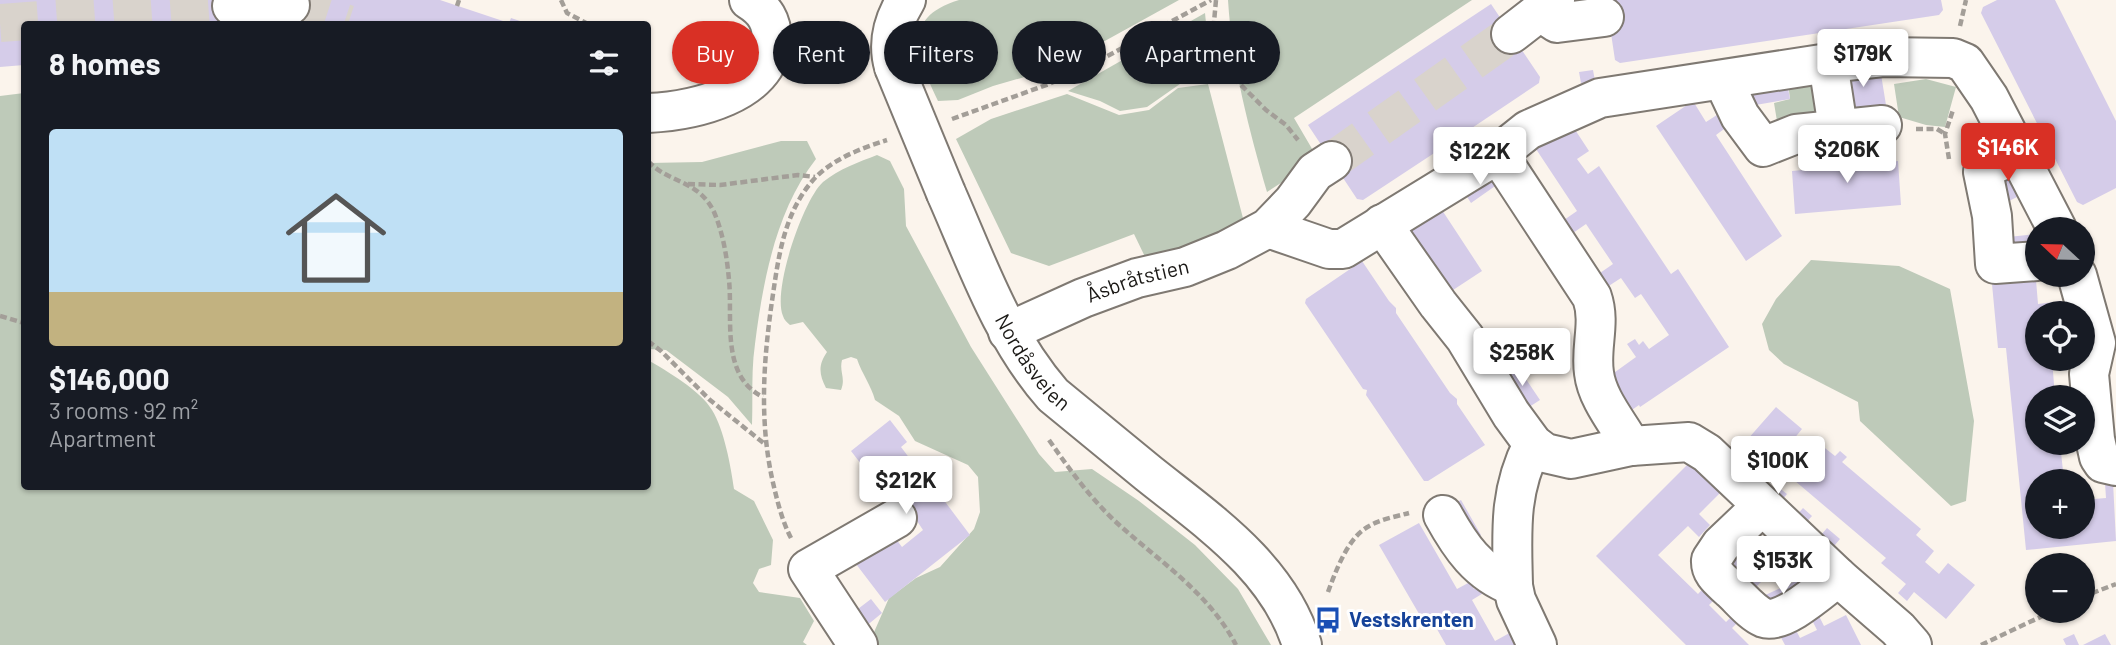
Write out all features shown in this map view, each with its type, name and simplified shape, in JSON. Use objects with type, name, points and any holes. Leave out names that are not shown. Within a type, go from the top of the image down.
[{"type":"street","points":[[651,113],[695,106],[736,92],[755,78],[767,59],[772,44],[772,31],[765,12],[749,0]]},
{"type":"street","name":"Nordåsveien","points":[[906,0],[899,11],[892,33],[891,58],[1008,332],[1035,374],[1054,395],[1220,531],[1261,570],[1285,604],[1302,645]]},
{"type":"street","points":[[1551,4],[1551,19],[1557,23],[1604,17]]},
{"type":"street","points":[[1511,33],[1551,4]]},
{"type":"street","points":[[232,6],[290,5]]},
{"type":"street","points":[[1268,228],[1336,250],[1353,243],[1498,154],[1528,131],[1600,98],[1883,57],[1953,58],[1965,63],[1989,98],[2051,217]]},
{"type":"street","points":[[1828,63],[1838,128]]},
{"type":"street","points":[[1723,80],[1740,116],[1763,147],[1796,134],[1882,125]]},
{"type":"street","points":[[1498,154],[1592,297],[1597,311],[1594,375],[1600,394],[1631,446]]},
{"type":"street","points":[[2017,155],[1987,167],[1983,172],[1992,216],[1995,264],[2025,262]]},
{"type":"street","name":"Åsbråtstien","points":[[1008,332],[1138,278],[1185,267],[1227,250],[1268,228],[1324,167]]},
{"type":"street","points":[[1382,224],[1465,338],[1511,414],[1533,444],[1545,453],[1571,459],[1631,446],[1689,442],[1706,453],[1838,577],[1898,629],[1912,645]]},
{"type":"street","points":[[2080,287],[2096,343],[2116,377]]},
{"type":"street","points":[[2096,343],[2089,374],[2095,439],[2103,463],[2116,466]]},
{"type":"street","points":[[1533,444],[1518,479],[1515,494],[1513,586],[1516,600],[1538,645]]},
{"type":"street","points":[[1762,506],[1721,545],[1711,561],[1714,573],[1754,612],[1763,618],[1776,618],[1798,607],[1838,577]]},
{"type":"street","points":[[1443,515],[1470,558],[1493,577],[1513,586]]},
{"type":"street","points":[[858,645],[808,569],[897,517]]},
{"type":"path","points":[[561,0],[566,13],[582,21]]},
{"type":"path","points":[[951,119],[1049,84],[1089,66],[1214,0],[1213,33],[1221,65],[1266,110],[1286,125],[1324,167]]},
{"type":"path","points":[[808,569],[785,523],[770,470],[762,397],[767,337],[782,242],[790,215],[816,177],[845,157],[893,138]]},
{"type":"path","points":[[651,163],[663,173],[688,184],[708,201],[720,226],[729,277],[733,357],[741,378],[762,397]]},
{"type":"path","points":[[688,184],[720,185],[798,175],[816,177]]},
{"type":"path","points":[[0,316],[21,322]]},
{"type":"path","points":[[651,343],[710,400],[766,445]]},
{"type":"path","points":[[1048,439],[1086,492],[1118,524],[1196,591],[1225,626],[1236,645]]},
{"type":"path","points":[[2095,592],[2116,584]]},
{"type":"path","points":[[1981,645],[2028,623]]},
{"type":"green space","points":[[959,0],[1179,0],[1141,21],[1120,21],[1120,33],[1106,40],[1106,21],[1012,21],[1012,81],[958,100],[938,101],[930,84],[998,84],[998,21],[926,21],[940,8]]},
{"type":"green space","points":[[1228,0],[1472,0],[1294,118],[1318,159],[1267,192],[1240,84],[1280,84],[1280,21],[1230,21]]},
{"type":"green space","points":[[1205,13],[1206,21],[1191,21]]},
{"type":"green space","points":[[1120,61],[1120,84],[1180,84],[1147,107],[1120,111],[1100,101],[1068,91],[1080,84],[1106,84],[1106,69]]},
{"type":"green space","points":[[1926,79],[1956,87],[1945,127],[1899,117],[1894,84]]},
{"type":"green space","points":[[1804,80],[1820,93],[1825,118],[1778,127],[1774,103],[1790,99],[1788,83]]},
{"type":"green space","points":[[1208,84],[1244,222],[1196,247],[1148,263],[1134,234],[1049,266],[1011,253],[956,139],[991,119],[1067,94],[1119,115],[1149,110],[1178,88]]},
{"type":"green space","points":[[21,93],[21,490],[651,490],[651,362],[692,389],[712,410],[729,459],[734,489],[754,501],[773,540],[771,565],[759,569],[753,583],[759,592],[800,598],[814,621],[803,642],[807,645],[0,645],[0,96]]},
{"type":"green space","points":[[781,141],[807,141],[816,159],[802,179],[781,223],[767,271],[754,354],[752,425],[728,397],[666,350],[651,349],[651,163],[702,162]]},
{"type":"green space","points":[[877,155],[890,161],[904,189],[906,226],[971,347],[1039,454],[1055,472],[1092,469],[1139,501],[1195,545],[1238,589],[1271,645],[855,645],[871,639],[889,598],[916,578],[940,567],[974,529],[980,512],[978,477],[968,465],[915,441],[899,416],[875,400],[857,359],[851,357],[842,360],[841,390],[826,388],[820,370],[827,352],[803,322],[790,325],[783,316],[782,287],[791,246],[815,192],[836,173]]},
{"type":"green space","points":[[1811,260],[1899,266],[1950,289],[1974,421],[1966,501],[1951,506],[1860,421],[1858,402],[1784,364],[1769,350],[1762,324],[1776,299]]},
{"type":"building","points":[[0,0],[231,0],[232,21],[21,21],[21,65],[0,67]]},
{"type":"building","points":[[292,0],[440,0],[503,21],[286,21]]},
{"type":"building","points":[[1606,0],[1941,0],[1943,10],[1939,15],[1620,63],[1615,60]]},
{"type":"building","points":[[1997,0],[2055,0],[2116,121],[2116,188],[2083,205],[2077,202],[1981,13],[1983,7]]},
{"type":"building","points":[[1491,4],[1540,77],[1539,83],[1454,140],[1449,139],[1448,144],[1363,200],[1357,199],[1308,125]]},
{"type":"building","points":[[1880,68],[1886,105],[1850,111],[1838,75]]},
{"type":"building","points":[[1593,70],[1595,81],[1581,83],[1579,72]]},
{"type":"building","points":[[1787,83],[1790,99],[1750,106],[1747,89]]},
{"type":"building","points":[[1693,101],[1706,122],[1720,113],[1728,126],[1716,135],[1782,236],[1746,261],[1656,126]]},
{"type":"building","points":[[1570,122],[1589,151],[1577,159],[1588,174],[1599,166],[1671,274],[1678,269],[1729,347],[1626,414],[1604,380],[1636,357],[1627,344],[1635,339],[1639,345],[1643,341],[1649,349],[1669,335],[1641,294],[1635,298],[1621,278],[1601,291],[1597,284],[1604,280],[1600,273],[1613,264],[1586,224],[1573,233],[1564,220],[1577,211],[1534,146]]},
{"type":"building","points":[[1872,148],[1874,164],[1898,161],[1901,205],[1795,214],[1792,171],[1825,168],[1824,152],[1833,151],[1834,167],[1857,165],[1856,149]]},
{"type":"building","points":[[2008,165],[2023,194],[2007,202],[1993,172]]},
{"type":"building","points":[[1489,170],[1498,184],[1471,203],[1462,189]]},
{"type":"building","points":[[1442,210],[1482,271],[1450,292],[1410,232]]},
{"type":"building","points":[[2025,235],[2025,252],[2000,255],[1999,238]]},
{"type":"building","points":[[1362,261],[1396,308],[1396,313],[1450,393],[1457,399],[1457,404],[1485,445],[1428,481],[1424,481],[1366,395],[1367,390],[1363,389],[1305,303],[1306,299]]},
{"type":"building","points":[[2002,271],[2025,277],[2025,287],[2037,287],[2038,301],[2025,301],[2025,371],[2053,371],[2054,385],[2025,385],[2025,455],[2061,455],[2063,469],[2025,469],[2025,539],[2095,539],[2095,499],[2106,498],[2105,483],[2113,482],[2116,541],[2026,550],[2006,348],[1998,348],[1992,284],[2003,283]]},
{"type":"building","points":[[1517,366],[1540,400],[1526,409],[1503,375]]},
{"type":"building","points":[[1776,407],[1802,429],[1793,440],[1807,451],[1816,441],[1835,456],[1840,451],[1847,457],[1842,462],[1921,529],[1916,535],[1934,551],[1925,562],[1939,574],[1948,563],[1975,585],[1946,619],[1914,592],[1907,601],[1898,593],[1906,584],[1881,563],[1886,558],[1788,475],[1780,484],[1772,477],[1780,468],[1747,440]]},
{"type":"building","points":[[890,420],[907,442],[901,447],[923,476],[921,477],[934,493],[937,491],[970,535],[885,602],[856,564],[893,535],[902,547],[923,530],[899,494],[886,480],[878,486],[851,451]]},
{"type":"building","points":[[1694,458],[1725,488],[1699,514],[1710,525],[1699,537],[1688,526],[1658,555],[1698,594],[1708,583],[1720,594],[1709,605],[1726,622],[1737,611],[1743,617],[1732,628],[1749,645],[1686,645],[1596,556]]},
{"type":"building","points":[[1778,487],[1787,494],[1779,504],[1770,497]]},
{"type":"building","points":[[1461,500],[1481,535],[1467,543],[1447,507]]},
{"type":"building","points":[[1803,508],[1812,516],[1804,525],[1795,517]]},
{"type":"building","points":[[1419,523],[1457,589],[1470,582],[1474,589],[1481,585],[1485,592],[1472,600],[1495,641],[1515,630],[1519,637],[1512,641],[1515,645],[1446,645],[1429,615],[1422,619],[1379,545]]},
{"type":"building","points":[[1827,528],[1840,539],[1829,552],[1816,541]]},
{"type":"building","points":[[1735,546],[1766,577],[1749,594],[1718,563]]},
{"type":"building","points":[[1798,580],[1805,595],[1769,613],[1761,597]]},
{"type":"building","points":[[871,599],[882,613],[865,627],[854,612]]},
{"type":"building","points":[[1817,612],[1824,626],[1846,615],[1861,645],[1785,645],[1778,632],[1793,624],[1800,638],[1817,630],[1810,616]]},
{"type":"building","points":[[2074,634],[2079,645],[2066,645],[2063,639]]},
{"type":"building","points":[[2105,634],[2111,645],[2083,645]]},
{"type":"tunnel","points":[[290,5],[339,21]]},
{"type":"tunnel","points":[[27,21],[232,6]]},
{"type":"tunnel","points":[[0,23],[21,21]]},
{"type":"tunnel","points":[[1332,161],[1511,34]]},
{"type":"place","name":"Vestskrenten","points":[[1328,620]]}]
